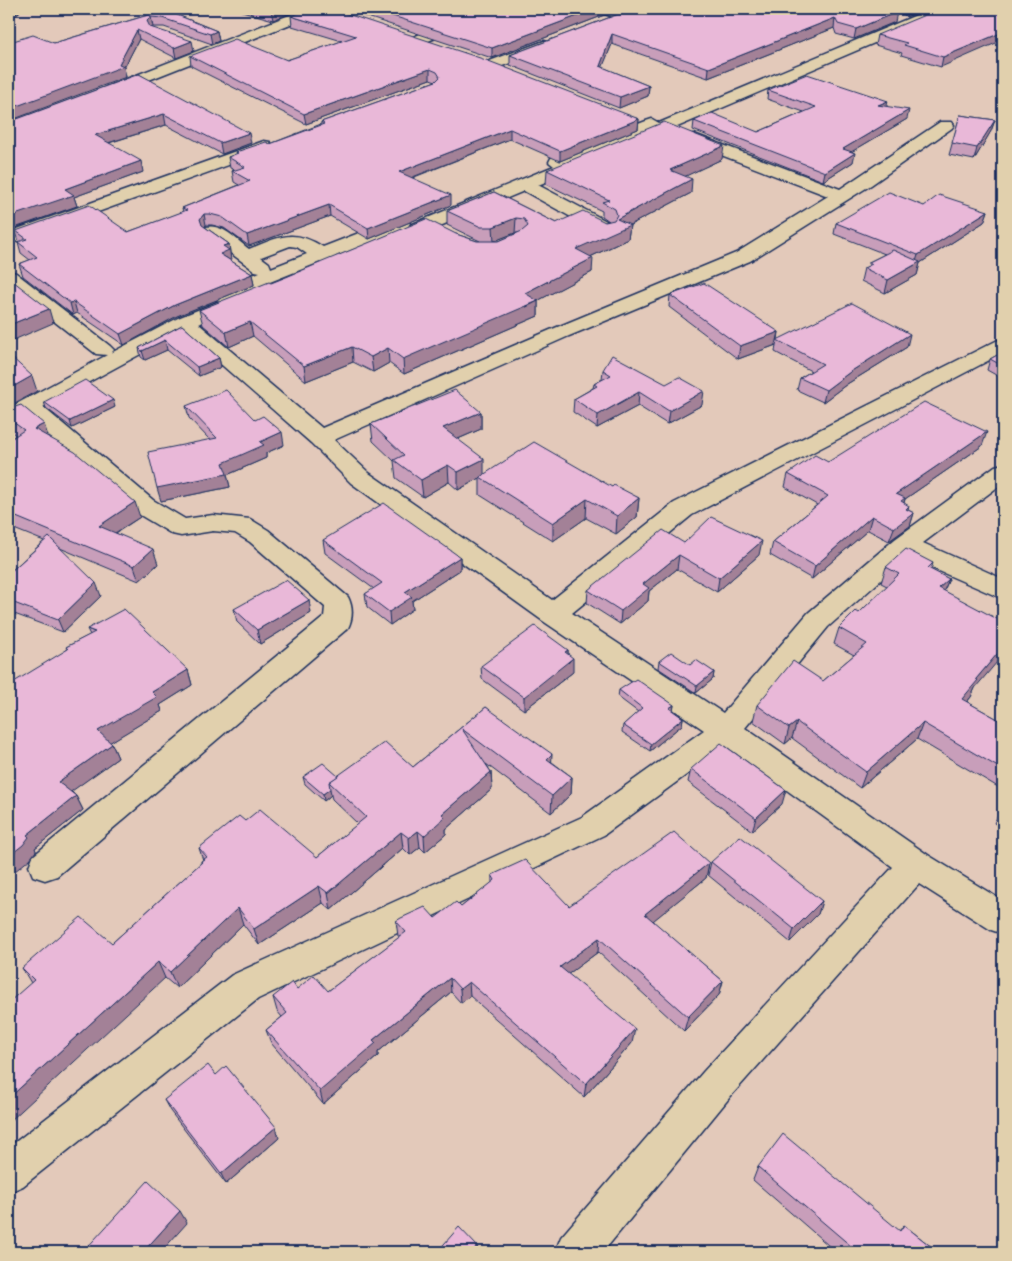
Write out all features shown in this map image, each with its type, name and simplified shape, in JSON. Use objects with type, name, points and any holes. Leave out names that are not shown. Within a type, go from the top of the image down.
[{"type":"street","points":[[9,10],[13,9]]},
{"type":"street","points":[[96,96],[316,9]]},
{"type":"street","points":[[603,15],[622,15],[636,9]]},
{"type":"street","points":[[15,409],[103,350],[172,314],[271,274],[327,259],[428,224],[525,185],[839,48],[920,9]]},
{"type":"street","points":[[893,21],[942,9]]},
{"type":"street","points":[[275,12],[294,18]]},
{"type":"street","points":[[418,40],[441,32],[426,26]]},
{"type":"street","points":[[400,34],[437,46]]},
{"type":"street","points":[[510,72],[487,64],[557,40]]},
{"type":"street","points":[[191,44],[212,51]]},
{"type":"street","points":[[630,118],[658,126],[841,195]]},
{"type":"street","points":[[318,438],[553,336],[744,257],[865,181],[946,125]]},
{"type":"street","points":[[15,409],[185,322],[327,259],[658,126]]},
{"type":"street","points":[[9,238],[281,140]]},
{"type":"street","points":[[525,185],[605,228]]},
{"type":"street","points":[[428,224],[448,234]]},
{"type":"street","points":[[213,231],[271,274]]},
{"type":"street","points":[[247,256],[288,240],[302,242],[327,259]]},
{"type":"street","points":[[9,277],[103,350]]},
{"type":"street","points":[[185,322],[273,401],[318,438],[360,478],[552,614],[726,730],[916,866],[1003,919]]},
{"type":"street","points":[[552,614],[682,509],[1003,345]]},
{"type":"street","points":[[15,409],[144,506],[181,528],[213,523],[241,525],[259,536],[338,604],[338,622],[45,866]]},
{"type":"street","points":[[9,1172],[245,987],[592,826],[726,730],[818,620],[904,545],[1003,471]]},
{"type":"street","points":[[904,545],[1003,590]]},
{"type":"street","points":[[576,1252],[717,1084],[916,866]]},
{"type":"building","points":[[310,9],[332,9],[486,60],[639,119],[560,151],[510,129],[399,172],[451,195],[368,228],[329,205],[247,235],[222,217],[204,214],[200,219],[202,225],[229,244],[223,246],[229,250],[220,254],[252,274],[175,305],[120,334],[74,302],[70,303],[19,264],[37,257],[18,242],[27,239],[16,231],[89,205],[128,232],[187,210],[182,208],[250,181],[232,171],[245,167],[228,157],[238,153],[236,152],[266,142],[270,144],[324,124],[321,122],[436,81],[440,77],[437,72],[430,69],[304,114],[190,56],[235,39],[287,60],[356,36],[291,16]]},
{"type":"building","points":[[371,9],[596,9],[492,48]]},
{"type":"building","points":[[632,9],[882,9],[897,12],[856,29],[838,24],[835,18],[709,68],[612,34],[600,66],[649,86],[620,97],[510,55]]},
{"type":"building","points":[[939,9],[1003,9],[1003,32],[943,57],[904,45],[907,43],[877,35]]},
{"type":"building","points":[[165,10],[217,31],[210,34],[162,18],[151,17],[147,21],[150,27],[192,41],[174,48],[137,30],[119,64],[124,66],[9,109],[9,41],[33,35],[54,43]]},
{"type":"building","points":[[139,74],[249,133],[220,143],[164,114],[95,135],[141,161],[65,189],[74,195],[9,217],[9,168],[13,167],[9,164],[9,122]]},
{"type":"building","points":[[807,74],[888,101],[878,105],[909,110],[843,149],[855,153],[825,172],[694,121],[712,113],[758,132],[816,107],[768,90]]},
{"type":"building","points":[[960,115],[995,120],[977,148],[952,143]]},
{"type":"building","points":[[664,122],[724,146],[670,170],[692,179],[617,219],[630,225],[576,249],[593,258],[525,293],[538,301],[403,359],[388,348],[371,357],[352,347],[304,366],[250,322],[226,332],[199,310],[286,277],[426,219],[456,234],[477,241],[499,241],[522,231],[528,226],[524,219],[516,218],[493,227],[481,227],[447,211],[494,192],[556,223],[583,211],[605,222],[614,220],[617,215],[615,209],[602,202],[609,200],[547,170]]},
{"type":"building","points":[[889,192],[924,206],[939,195],[988,211],[918,255],[836,223]]},
{"type":"building","points":[[893,250],[920,262],[888,280],[864,268],[872,264],[869,262]]},
{"type":"building","points":[[9,278],[49,309],[9,325]]},
{"type":"building","points":[[704,283],[779,332],[740,346],[670,295]]},
{"type":"building","points":[[852,303],[910,334],[850,372],[826,390],[800,378],[823,364],[777,340]]},
{"type":"building","points":[[182,325],[219,358],[197,367],[165,340],[142,351],[139,348]]},
{"type":"building","points":[[1003,352],[1003,366],[990,359]]},
{"type":"building","points":[[9,355],[32,376],[9,389]]},
{"type":"building","points":[[612,355],[666,384],[679,377],[704,391],[669,411],[639,392],[598,415],[574,399],[597,386],[594,384],[611,375],[603,370]]},
{"type":"building","points":[[85,380],[113,400],[70,421],[44,402]]},
{"type":"building","points":[[226,390],[255,420],[263,416],[282,432],[260,442],[264,445],[223,463],[227,474],[157,488],[148,452],[217,438],[186,406]]},
{"type":"building","points":[[455,390],[481,412],[443,428],[484,459],[458,472],[448,465],[421,480],[394,460],[404,455],[371,424]]},
{"type":"building","points":[[924,402],[987,432],[896,494],[905,498],[901,501],[909,506],[906,509],[914,513],[894,528],[872,516],[815,566],[773,542],[828,496],[788,474],[815,455],[828,462]]},
{"type":"building","points":[[21,405],[44,424],[34,429],[75,452],[135,502],[99,526],[153,549],[134,566],[9,514],[9,440],[24,430],[9,419],[9,409]]},
{"type":"building","points":[[534,442],[612,487],[614,485],[639,498],[617,516],[587,499],[553,523],[480,477]]},
{"type":"building","points":[[384,503],[460,557],[405,592],[412,597],[389,612],[365,594],[382,583],[323,540]]},
{"type":"building","points":[[711,517],[762,541],[719,578],[679,555],[643,584],[649,588],[621,611],[588,590],[663,530],[684,543]]},
{"type":"building","points":[[49,537],[96,583],[58,620],[9,601],[9,573]]},
{"type":"building","points":[[906,549],[933,563],[928,568],[949,579],[939,588],[1003,622],[1003,647],[962,699],[1003,722],[1003,770],[923,723],[866,772],[797,722],[789,728],[757,705],[793,661],[823,681],[867,644],[839,628],[856,611],[859,613],[899,574],[886,567]]},
{"type":"building","points":[[286,580],[309,600],[257,630],[234,609]]},
{"type":"building","points":[[124,609],[188,670],[152,692],[157,697],[98,731],[112,744],[58,782],[76,796],[27,835],[29,837],[23,845],[9,856],[9,685],[68,649],[66,647],[95,632],[87,629]]},
{"type":"building","points":[[535,626],[568,650],[565,652],[573,658],[524,697],[481,666]]},
{"type":"building","points":[[671,652],[690,665],[696,660],[714,672],[697,686],[659,661]]},
{"type":"building","points":[[636,679],[674,705],[669,708],[683,718],[651,744],[623,725],[642,708],[619,690]]},
{"type":"building","points":[[486,707],[552,754],[547,759],[572,777],[552,796],[462,729],[491,772],[442,814],[445,817],[424,836],[418,831],[409,838],[401,832],[328,893],[319,886],[254,929],[238,908],[170,972],[158,962],[9,1098],[9,1002],[34,980],[22,968],[81,917],[112,943],[207,857],[199,848],[239,816],[245,821],[260,809],[317,857],[366,817],[329,782],[385,742],[413,767]]},
{"type":"building","points":[[721,743],[786,790],[756,818],[691,769]]},
{"type":"building","points":[[323,763],[338,776],[329,782],[330,789],[323,794],[303,777]]},
{"type":"building","points":[[674,832],[709,863],[645,914],[723,981],[688,1017],[599,938],[560,967],[635,1029],[586,1084],[469,982],[460,989],[450,978],[373,1040],[376,1043],[320,1091],[266,1030],[287,1013],[273,997],[292,982],[297,989],[314,975],[328,991],[406,932],[396,921],[401,918],[425,907],[435,918],[456,902],[461,907],[495,880],[492,875],[525,860],[569,906]]},
{"type":"building","points":[[740,836],[822,901],[794,929],[711,862]]},
{"type":"building","points":[[208,1065],[216,1075],[226,1066],[276,1127],[221,1174],[164,1100]]},
{"type":"building","points":[[783,1134],[900,1231],[904,1225],[938,1252],[858,1252],[758,1167]]},
{"type":"building","points":[[148,1181],[180,1211],[143,1252],[83,1252]]},
{"type":"building","points":[[459,1227],[477,1246],[472,1252],[437,1252]]}]
